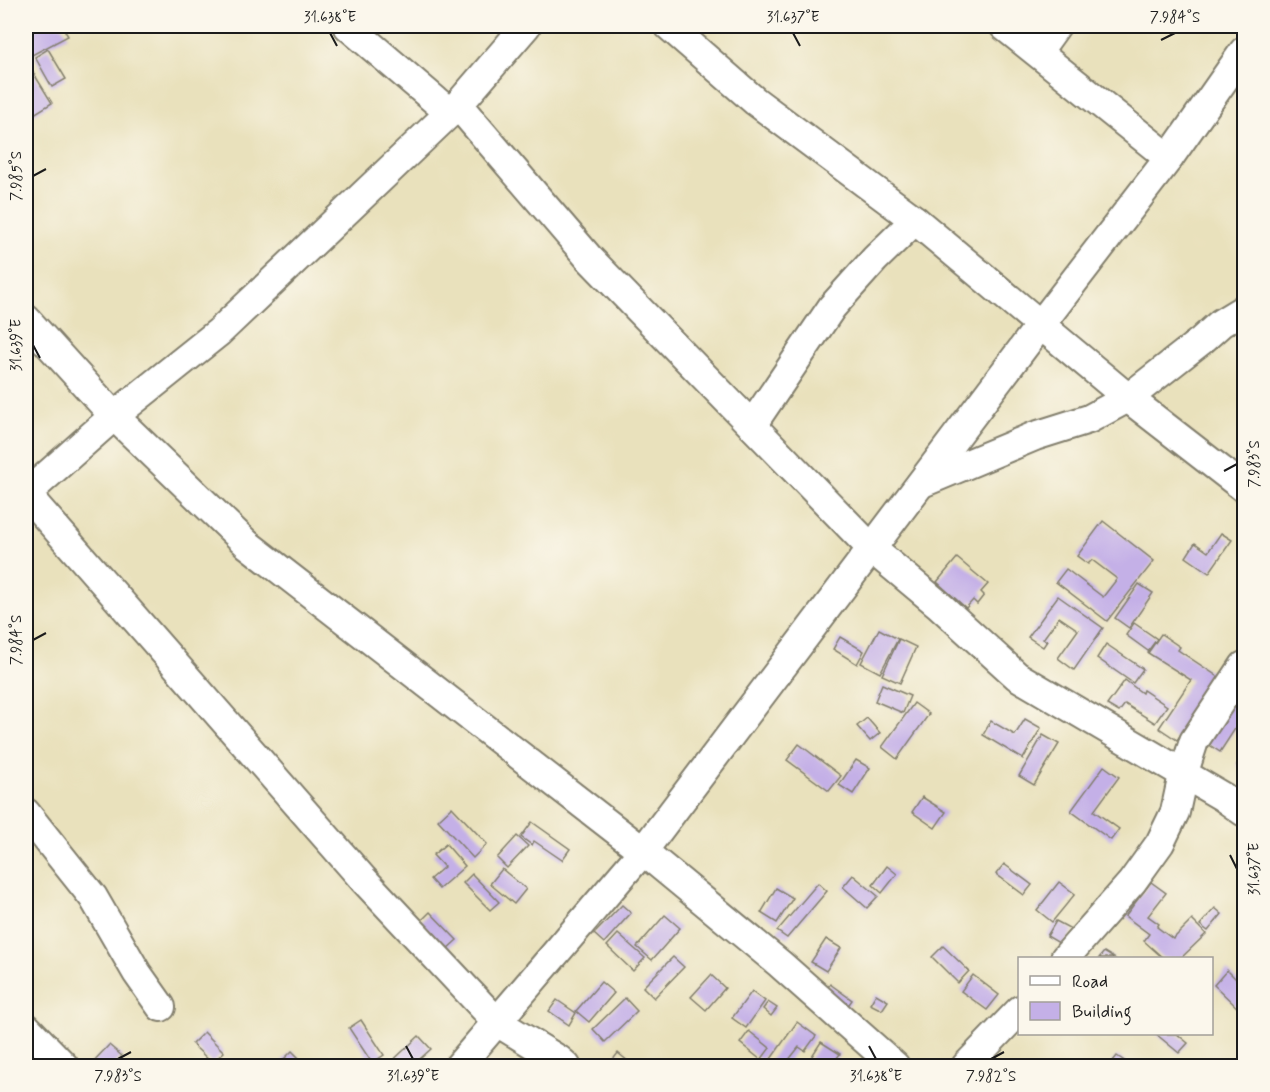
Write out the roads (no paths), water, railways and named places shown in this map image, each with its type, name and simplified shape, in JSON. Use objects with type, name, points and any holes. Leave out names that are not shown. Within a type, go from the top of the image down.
[{"type":"street","points":[[348,26],[454,109],[589,258],[872,549],[938,604],[1017,676],[1245,812]]},
{"type":"street","points":[[526,26],[454,109],[219,332],[114,416],[26,494],[341,854],[497,1022],[566,1066]]},
{"type":"street","points":[[669,26],[755,101],[915,220],[1128,398],[1245,488]]},
{"type":"street","points":[[1004,26],[1169,158]]},
{"type":"street","points":[[1038,51],[1056,26]]},
{"type":"street","points":[[459,1066],[643,852],[1041,324],[1239,69]]},
{"type":"street","points":[[752,426],[832,306],[915,220]]},
{"type":"street","points":[[921,483],[1024,440],[1089,419],[1128,398],[1221,323],[1245,309]]},
{"type":"street","points":[[26,319],[114,416],[247,544],[643,852],[780,964],[895,1066]]},
{"type":"street","points":[[1066,957],[1132,882],[1160,843],[1175,812],[1183,775],[1194,741],[1245,666]]},
{"type":"street","points":[[26,813],[93,897],[137,973],[161,1007]]},
{"type":"street","points":[[966,1066],[1018,1012]]},
{"type":"street","points":[[26,1027],[64,1066]]}]
